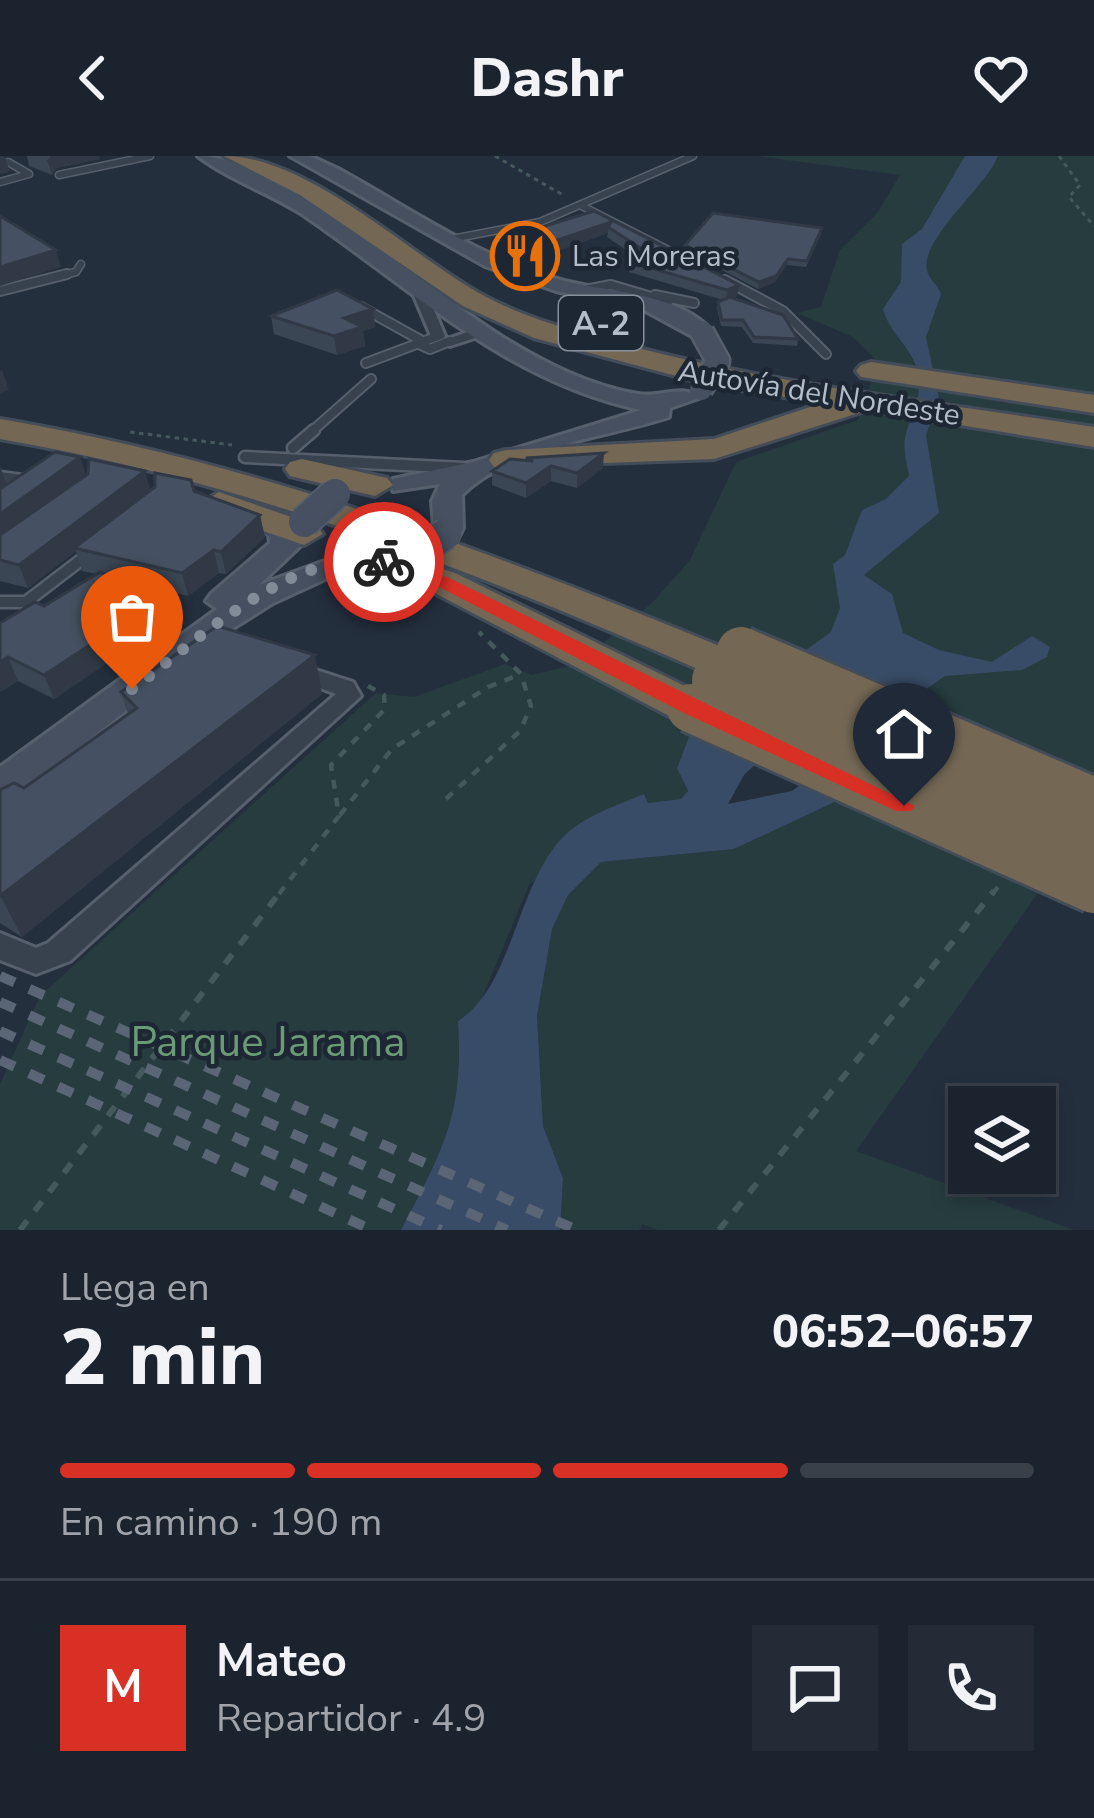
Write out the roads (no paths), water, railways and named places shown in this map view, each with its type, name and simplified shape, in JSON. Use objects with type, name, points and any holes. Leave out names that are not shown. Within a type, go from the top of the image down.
[{"type":"highway","name":"Autovía del Nordeste","points":[[235,156],[307,191],[472,300],[544,332],[617,355],[1094,437]]},
{"type":"highway","name":"Autovía del Nordeste","points":[[259,167],[329,187],[495,287],[609,326],[737,350]]},
{"type":"highway","points":[[376,259],[502,323],[562,345],[617,355]]},
{"type":"highway","name":"Autovía del Nordeste","points":[[796,360],[850,392],[1094,404]]},
{"type":"highway","points":[[506,460],[742,444],[850,392]]},
{"type":"highway","points":[[0,424],[255,458],[389,485]]},
{"type":"highway","points":[[0,424],[295,494],[441,545],[1094,847]]},
{"type":"highway","points":[[0,440],[191,478],[368,533],[1094,824]]},
{"type":"highway","points":[[0,452],[160,485],[306,533]]},
{"type":"highway","points":[[447,521],[1094,889]]},
{"type":"highway","points":[[380,560],[1094,802]]},
{"type":"street","points":[[192,156],[259,167]]},
{"type":"street","points":[[206,156],[259,167],[479,332],[594,393],[659,405],[694,393]]},
{"type":"street","points":[[279,579],[380,560],[447,521],[458,482],[506,460],[644,418],[694,393],[718,362],[702,332],[657,302],[580,291],[470,256],[374,192],[298,156]]},
{"type":"street","points":[[419,291],[433,341],[479,332]]},
{"type":"street","points":[[0,820],[232,635],[279,579],[335,494],[471,468],[534,439],[568,415],[572,393],[550,370]]},
{"type":"street","points":[[389,485],[447,521]]},
{"type":"street","points":[[0,788],[232,635],[286,545],[283,531],[259,514]]},
{"type":"street","points":[[306,533],[380,560]]},
{"type":"street","points":[[0,946],[35,961],[59,952],[349,696],[345,688],[232,635]]},
{"type":"street","points":[[0,762],[232,635]]},
{"type":"lane","points":[[59,175],[150,156]]},
{"type":"lane","points":[[470,256],[468,246],[484,237],[580,205],[693,156]]},
{"type":"lane","points":[[4,163],[23,159]]},
{"type":"lane","points":[[0,182],[28,174],[4,163]]},
{"type":"lane","points":[[580,205],[783,311],[826,354]]},
{"type":"lane","points":[[439,237],[484,237]]},
{"type":"lane","points":[[0,291],[76,272],[81,264]]},
{"type":"lane","points":[[657,302],[671,294],[694,303]]},
{"type":"lane","points":[[350,301],[433,341]]},
{"type":"lane","points":[[366,363],[433,341]]},
{"type":"lane","points":[[255,458],[293,448],[370,379]]},
{"type":"lane","points":[[293,448],[309,463]]},
{"type":"lane","points":[[255,458],[471,468]]},
{"type":"lane","points":[[0,477],[32,482],[16,494]]},
{"type":"lane","points":[[0,602],[26,602],[102,544]]},
{"type":"water","points":[[965,156],[998,156],[943,229],[928,258],[928,273],[941,294],[926,337],[939,398],[926,435],[939,513],[864,575],[892,594],[903,633],[939,650],[992,662],[1032,636],[1050,647],[1047,657],[1022,670],[945,676],[914,698],[871,785],[734,849],[601,862],[568,895],[552,929],[537,1016],[543,1126],[563,1178],[560,1230],[401,1230],[448,1130],[458,1082],[458,1021],[491,985],[534,883],[562,838],[590,817],[644,794],[648,803],[681,799],[688,791],[677,768],[690,734],[831,632],[840,608],[833,564],[845,555],[862,510],[886,499],[909,476],[905,443],[917,399],[918,374],[883,309],[901,282],[902,244],[922,229]],"holes":[[[764,756],[809,778],[792,791],[728,804],[744,775]]]},
{"type":"railway","points":[[0,976],[577,1230]]},
{"type":"railway","points":[[0,1002],[507,1230]]},
{"type":"railway","points":[[0,1031],[441,1230]]},
{"type":"railway","points":[[0,1060],[372,1230]]},
{"type":"place","name":"Las Moreras","points":[[525,256]]},
{"type":"park label","name":"Parque Jarama","points":[[268,1041]]}]
